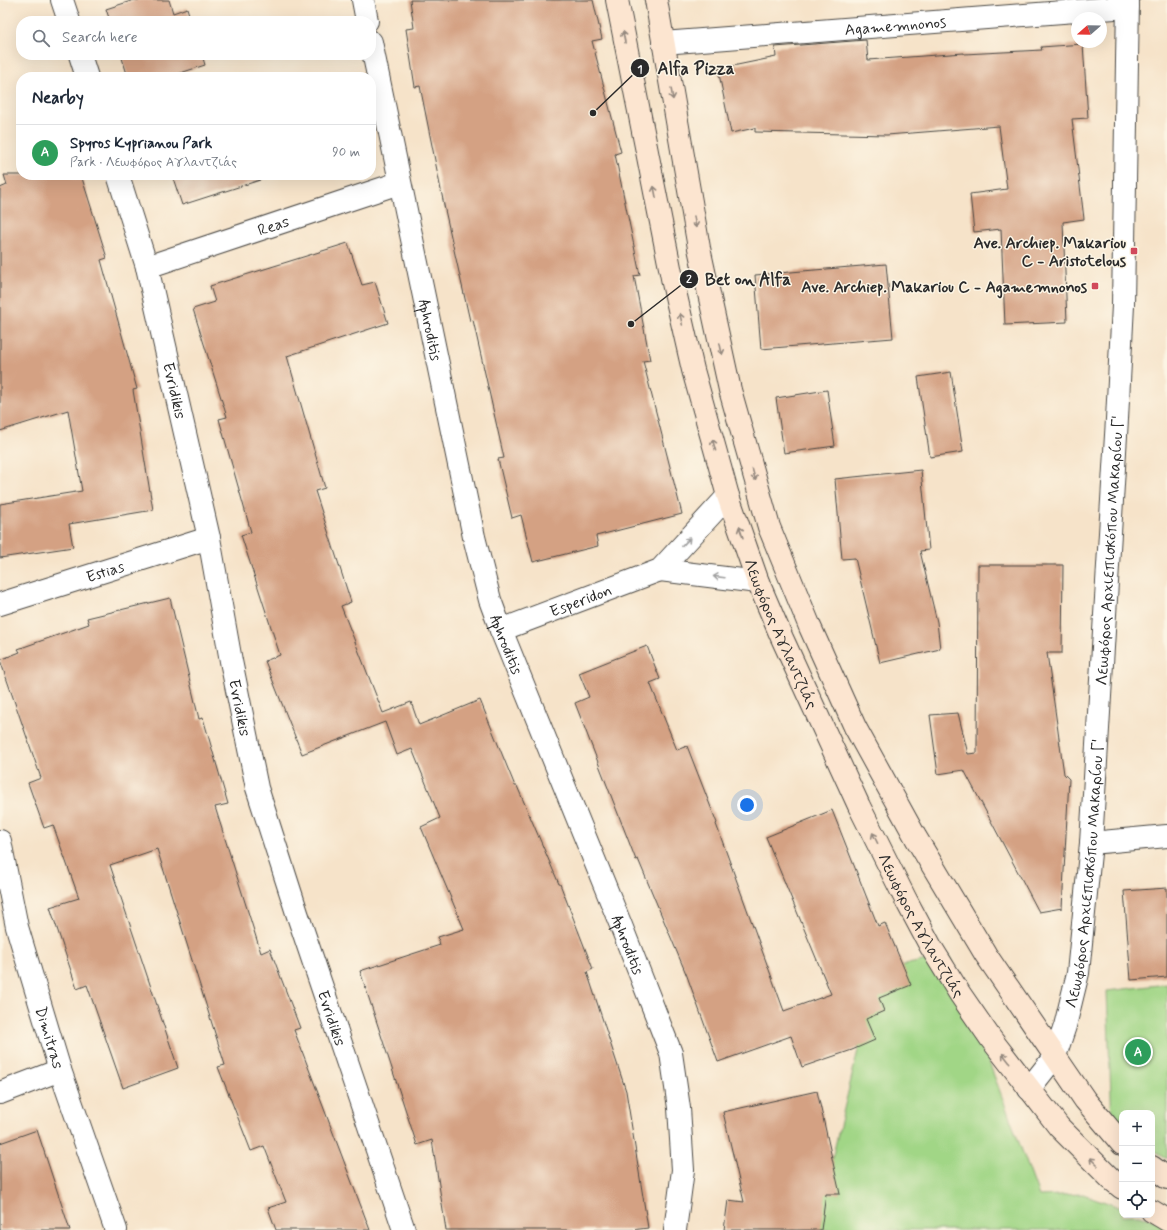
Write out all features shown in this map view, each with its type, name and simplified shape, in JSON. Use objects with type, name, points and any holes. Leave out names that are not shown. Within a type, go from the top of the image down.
[{"type":"main road","name":"Λεωφόρος Αγλαντζιάς","points":[[617,0],[672,283],[693,370],[728,496],[758,582],[859,806],[928,941],[960,994],[991,1039],[1059,1127],[1119,1186]]},
{"type":"main road","name":"Λεωφόρος Αγλαντζιάς","points":[[656,0],[699,248],[728,383],[769,527],[810,626],[855,727],[916,838],[986,956],[1085,1100],[1119,1140]]},
{"type":"main road","points":[[1155,1169],[1167,1178]]},
{"type":"main road","points":[[1155,1213],[1167,1220]]},
{"type":"street","points":[[62,0],[67,16]]},
{"type":"street","points":[[363,0],[366,16]]},
{"type":"street","name":"Agamemnonos","points":[[663,43],[1128,4]]},
{"type":"street","name":"Λεωφόρος Αρχιεπισκόπου Μακαρίου Γ'","points":[[1030,1089],[1055,1056],[1066,1026],[1078,973],[1091,843],[1123,305],[1128,4]]},
{"type":"street","points":[[82,60],[85,72]]},
{"type":"street","name":"Aphroditis","points":[[375,60],[474,537],[490,600],[500,630],[671,1053],[679,1108],[683,1170],[675,1230]]},
{"type":"street","name":"Evridikis","points":[[120,180],[147,266],[209,538],[231,662],[258,788],[297,913],[404,1230]]},
{"type":"street","name":"Reas","points":[[147,266],[399,183]]},
{"type":"street","name":"Esperidon","points":[[500,630],[660,570],[728,496]]},
{"type":"street","name":"Estias","points":[[0,604],[209,538]]},
{"type":"street","name":"Esperidon","points":[[660,570],[758,582]]},
{"type":"street","points":[[1091,843],[1167,836]]},
{"type":"street","name":"Dimitras","points":[[0,841],[17,927],[60,1070],[116,1230]]},
{"type":"street","points":[[0,1093],[60,1070]]},
{"type":"green space","points":[[949,955],[1039,1196],[1083,1194],[1119,1207],[1119,1218],[1148,1218],[1167,1225],[1167,1230],[815,1230],[877,971]]},
{"type":"green space","points":[[1167,984],[1167,1159],[1155,1151],[1155,1110],[1119,1110],[1119,1127],[1112,1122],[1107,991]]},
{"type":"building","points":[[134,0],[169,0],[173,13],[187,8],[189,16],[108,16],[106,9]]},
{"type":"building","points":[[410,0],[593,0],[602,39],[592,41],[621,152],[615,154],[640,275],[634,276],[650,360],[643,361],[682,514],[596,536],[598,546],[533,562],[521,515],[512,518],[498,459],[504,458],[473,320],[470,321],[445,210],[420,86],[415,87],[406,29],[414,28]]},
{"type":"building","points":[[866,40],[868,60],[964,53],[1042,50],[1041,47],[1071,45],[1071,48],[1083,48],[1088,118],[1072,119],[1084,219],[1063,222],[1067,322],[1005,325],[1001,229],[974,232],[970,194],[1007,189],[999,126],[887,135],[755,132],[755,128],[731,133],[718,69],[776,57],[775,47]]},
{"type":"building","points":[[123,60],[204,60],[205,65],[183,72],[126,72]]},
{"type":"building","points":[[4,175],[16,175],[16,180],[83,180],[107,258],[101,260],[137,389],[133,390],[153,510],[69,524],[73,547],[0,558],[0,504],[82,491],[68,410],[0,431],[0,188],[7,185]]},
{"type":"building","points":[[174,180],[260,180],[182,205]]},
{"type":"building","points":[[348,243],[362,285],[375,282],[388,323],[287,356],[325,488],[315,491],[351,602],[341,606],[383,713],[411,702],[419,725],[480,700],[515,786],[517,786],[560,884],[593,969],[587,972],[626,1091],[648,1228],[632,1230],[446,1230],[432,1140],[417,1145],[360,971],[440,945],[438,937],[464,929],[421,827],[440,818],[412,749],[397,755],[385,722],[302,754],[265,661],[280,655],[241,535],[251,532],[219,419],[227,417],[193,309],[215,302],[210,286]]},
{"type":"building","points":[[886,264],[893,338],[761,349],[755,275]]},
{"type":"building","points":[[951,372],[963,452],[930,457],[918,377]]},
{"type":"building","points":[[827,390],[835,446],[784,453],[776,398]]},
{"type":"building","points":[[921,470],[929,550],[920,551],[937,622],[940,649],[880,663],[855,558],[842,559],[835,479]]},
{"type":"building","points":[[978,565],[1063,565],[1062,653],[1047,653],[1064,774],[1069,779],[1062,908],[1039,912],[964,770],[938,774],[930,715],[958,713],[968,754],[977,753]]},
{"type":"building","points":[[170,598],[199,719],[203,718],[228,804],[215,807],[261,953],[270,949],[300,1028],[294,1030],[370,1230],[276,1230],[268,1208],[286,1202],[264,1146],[251,1151],[218,1067],[225,1065],[157,849],[110,865],[178,1068],[123,1088],[87,985],[77,989],[50,907],[79,898],[53,825],[44,828],[28,783],[41,778],[0,660],[20,652],[18,649],[89,624],[87,618]]},
{"type":"building","points":[[647,646],[660,679],[650,683],[677,750],[687,746],[717,823],[716,824],[784,1011],[831,994],[766,837],[832,810],[878,926],[885,923],[911,985],[879,998],[884,1011],[866,1019],[875,1040],[852,1050],[802,1067],[791,1036],[718,1062],[687,976],[638,859],[636,860],[575,703],[589,697],[579,673]]},
{"type":"building","points":[[1167,888],[1167,977],[1131,980],[1124,891]]},
{"type":"building","points":[[817,1091],[840,1194],[826,1194],[821,1230],[724,1230],[728,1200],[744,1202],[723,1112]]},
{"type":"building","points":[[37,1130],[70,1230],[0,1230],[0,1143]]},
{"type":"place","name":"Alfa Pizza","points":[[593,113]]},
{"type":"place","name":"Ave. Archiep. Makariou C - Aristotelous","points":[[1134,251]]},
{"type":"place","name":"Ave. Archiep. Makariou C - Agamemnonos","points":[[1095,286]]},
{"type":"place","name":"Bet on Alfa","points":[[631,324]]},
{"type":"place","name":"Spyros Kyprianou Park","points":[[1138,1052]]}]
